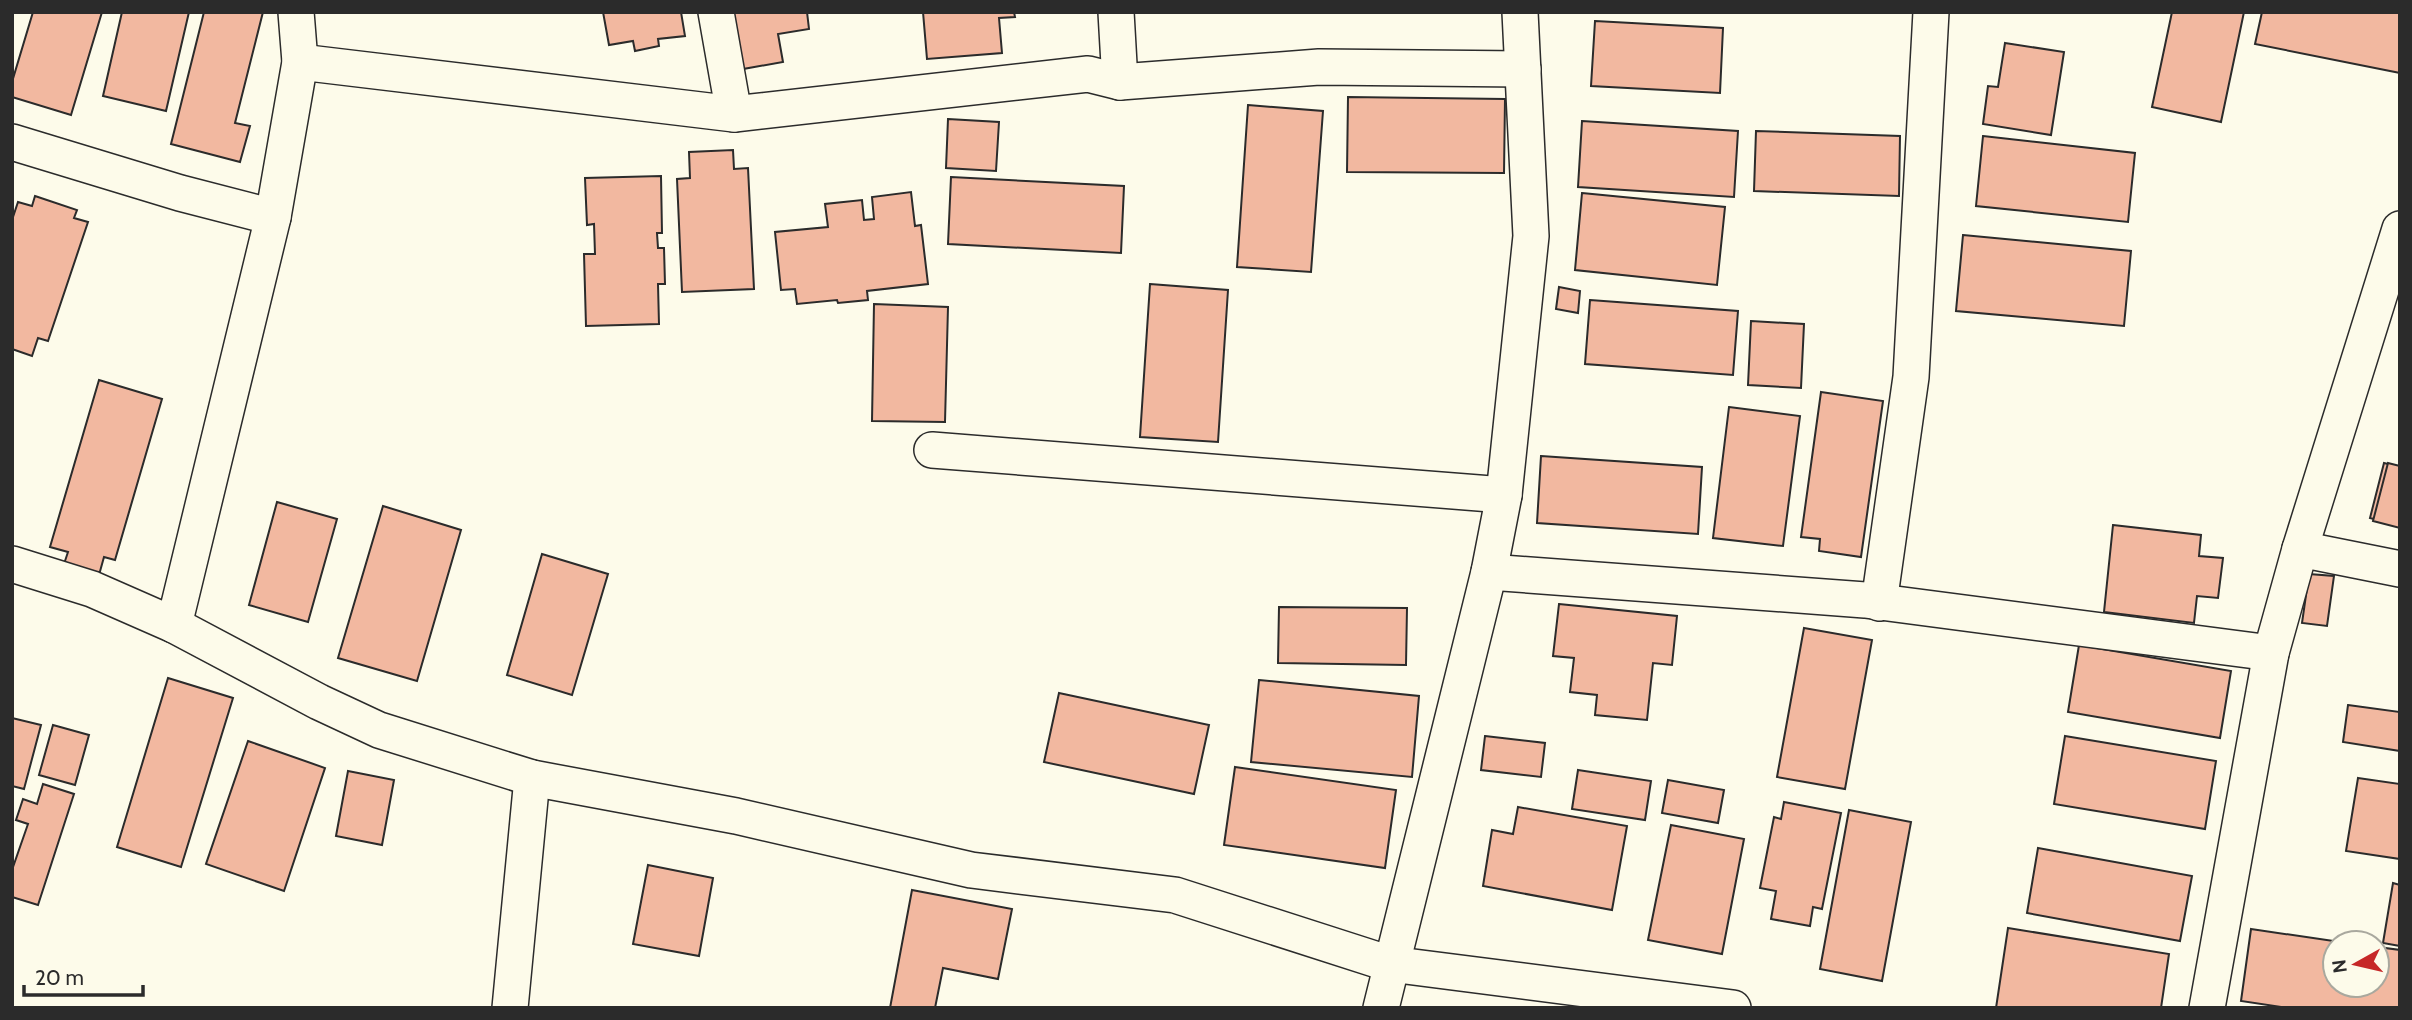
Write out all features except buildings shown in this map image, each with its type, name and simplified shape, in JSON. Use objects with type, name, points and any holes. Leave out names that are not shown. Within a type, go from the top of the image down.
[{"type":"street","points":[[174,625],[273,217],[300,62],[296,12]]},
{"type":"street","points":[[716,12],[734,114]]},
{"type":"street","points":[[1116,12],[1120,82]]},
{"type":"street","points":[[1381,1008],[1489,572],[1504,495],[1531,236],[1520,12]]},
{"type":"street","points":[[1879,603],[1911,377],[1931,12]]},
{"type":"street","points":[[300,62],[734,114],[1088,74],[1120,82],[1319,67],[1523,68]]},
{"type":"street","points":[[12,142],[180,193],[273,217]]},
{"type":"street","points":[[2207,1008],[2271,653],[2300,549],[2400,229]]},
{"type":"street","points":[[932,450],[1504,495]]},
{"type":"street","points":[[2300,549],[2400,569]]},
{"type":"street","points":[[12,564],[92,590],[174,625],[319,702],[379,730],[532,778],[736,816],[971,870],[1175,895],[1390,964],[1733,1008]]},
{"type":"street","points":[[1489,572],[1879,603],[2271,653]]},
{"type":"street","points":[[510,1008],[532,778]]}]
